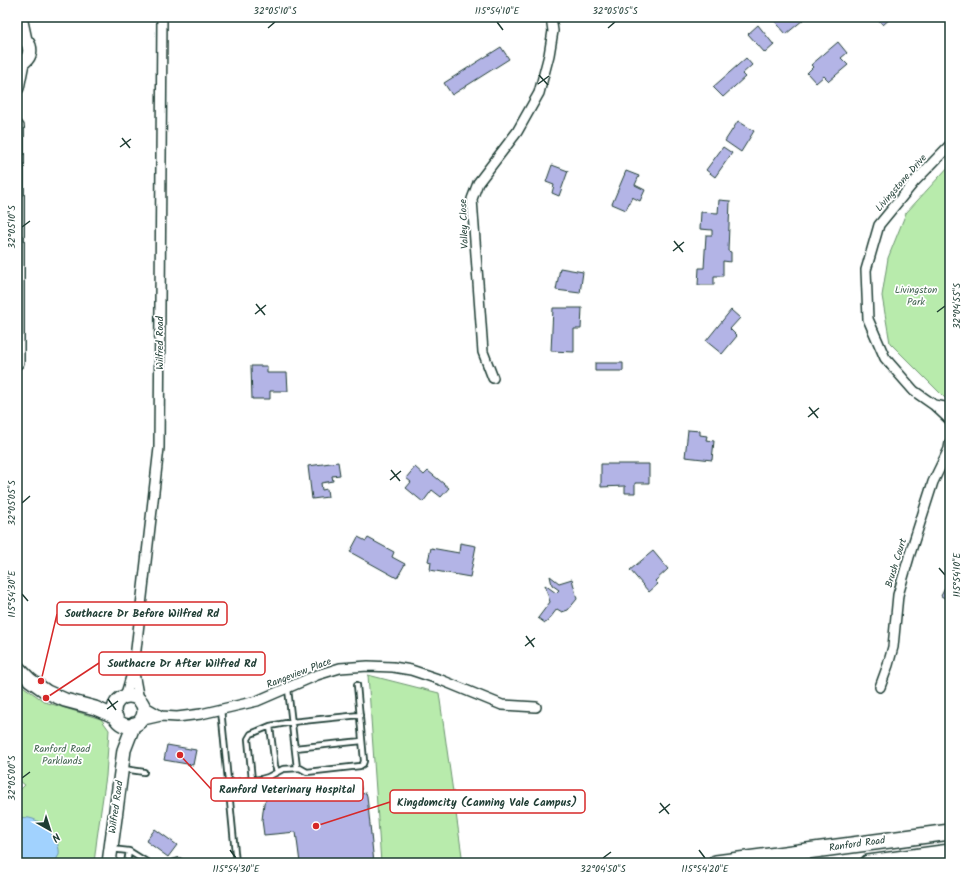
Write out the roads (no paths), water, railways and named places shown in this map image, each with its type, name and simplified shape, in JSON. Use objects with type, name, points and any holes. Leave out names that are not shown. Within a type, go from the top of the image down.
[{"type":"main road","name":"Ranford Road","points":[[716,863],[950,832]]},
{"type":"main road","name":"Ranford Road","points":[[868,863],[950,852]]},
{"type":"street","points":[[17,88],[20,64],[29,56],[30,52],[30,47],[21,38],[20,17]]},
{"type":"street","name":"Wilfred Road","points":[[109,863],[124,750],[118,720],[114,709],[121,699],[134,667],[159,448],[162,17]]},
{"type":"street","name":"Valley Close","points":[[493,378],[483,352],[472,199],[478,183],[517,132],[540,93],[550,55],[553,31],[551,17]]},
{"type":"street","points":[[17,127],[17,362]]},
{"type":"street","name":"Livingstone Drive","points":[[950,146],[915,181],[879,225],[866,270],[868,320],[885,358],[914,392],[934,405],[950,420]]},
{"type":"street","name":"Livingstone Drive","points":[[934,405],[950,408]]},
{"type":"street","name":"Brush Court","points":[[880,687],[893,647],[898,595],[909,557],[933,482],[950,446]]},
{"type":"street","name":"Rangeview Place","points":[[136,723],[161,716],[189,716],[256,701],[288,689],[317,675],[340,668],[368,666],[393,667],[411,670],[441,680],[502,705],[536,707]]},
{"type":"street","points":[[17,667],[30,680],[47,692],[65,700],[94,708],[129,725],[136,723]]},
{"type":"street","name":"Wilfred Road","points":[[124,750],[136,723],[143,713],[134,667]]},
{"type":"street","points":[[94,708],[130,696],[161,716]]},
{"type":"lane","points":[[229,782],[268,777],[283,769],[300,768],[307,772],[360,766],[363,764],[364,761],[357,685]]},
{"type":"lane","points":[[288,689],[297,768]]},
{"type":"lane","points":[[221,709],[236,863]]},
{"type":"lane","points":[[252,780],[249,736],[251,734],[270,726],[292,722],[360,715]]},
{"type":"lane","points":[[270,726],[275,766],[277,771]]},
{"type":"lane","points":[[295,748],[362,741]]},
{"type":"lane","points":[[122,769],[144,772]]},
{"type":"lane","points":[[110,849],[129,851],[148,863]]},
{"type":"lane","points":[[127,863],[129,851]]},
{"type":"lane","points":[[172,863],[179,861],[182,863]]},
{"type":"water","points":[[17,817],[29,818],[38,821],[52,834],[58,844],[59,855],[57,858],[57,863],[17,863]]},
{"type":"place","name":"Southacre Dr Before Wilfred Rd","points":[[41,681]]},
{"type":"place","name":"Southacre Dr After Wilfred Rd","points":[[46,698]]},
{"type":"place","name":"Ranford Veterinary Hospital","points":[[180,755]]},
{"type":"place","name":"Kingdomcity (Canning Vale Campus)","points":[[316,826]]},
{"type":"park label","name":"Livingston Park","points":[[916,296]]},
{"type":"park label","name":"Ranford Road Parklands","points":[[62,754]]}]
